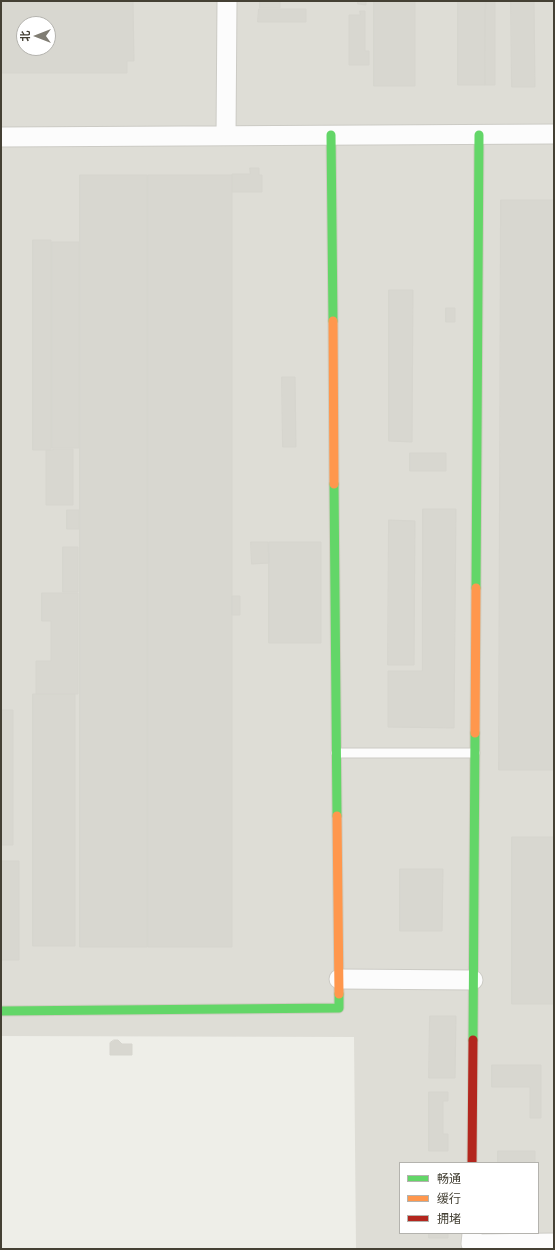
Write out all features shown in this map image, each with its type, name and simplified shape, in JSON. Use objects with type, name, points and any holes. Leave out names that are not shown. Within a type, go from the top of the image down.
[{"type":"street","points":[[226,136],[227,1]]},
{"type":"street","points":[[1,137],[554,134]]},
{"type":"street","points":[[472,1162],[479,135]]},
{"type":"street","points":[[1,1011],[339,1008],[331,136]]},
{"type":"street","points":[[339,979],[473,980]]},
{"type":"street","points":[[472,1234],[472,1244],[554,1242]]},
{"type":"lane","points":[[336,753],[475,753]]},
{"type":"shaded area","points":[[1,1],[554,1],[554,1249],[356,1249],[354,1037],[1,1036]]},
{"type":"building","points":[[1,1],[133,1],[134,61],[127,61],[127,73],[1,73]]},
{"type":"building","points":[[260,1],[280,1],[280,8],[260,8]]},
{"type":"building","points":[[358,1],[366,1],[366,5],[358,4]]},
{"type":"building","points":[[374,1],[415,1],[415,86],[374,86]]},
{"type":"building","points":[[458,1],[485,1],[485,85],[458,85]]},
{"type":"building","points":[[486,1],[495,1],[495,85],[485,85]]},
{"type":"building","points":[[511,1],[534,1],[535,87],[512,87]]},
{"type":"building","points":[[259,9],[306,9],[306,22],[258,22]]},
{"type":"building","points":[[360,11],[365,11],[365,51],[369,51],[369,65],[349,65],[349,15],[360,15]]},
{"type":"building","points":[[250,168],[259,168],[259,175],[262,175],[262,192],[232,192],[232,174],[250,174]]},
{"type":"building","points":[[80,175],[147,175],[147,947],[80,947]]},
{"type":"building","points":[[148,175],[232,175],[232,947],[148,947]]},
{"type":"building","points":[[501,200],[554,200],[554,770],[499,770]]},
{"type":"building","points":[[33,240],[51,240],[51,450],[33,450]]},
{"type":"building","points":[[52,242],[79,242],[79,448],[52,448]]},
{"type":"building","points":[[389,290],[413,290],[412,442],[389,441]]},
{"type":"building","points":[[446,308],[455,308],[455,322],[446,322]]},
{"type":"building","points":[[282,377],[295,377],[296,447],[283,447]]},
{"type":"building","points":[[73,449],[73,505],[46,505],[46,450]]},
{"type":"building","points":[[410,453],[446,453],[446,471],[410,471]]},
{"type":"building","points":[[423,509],[456,509],[454,728],[388,727],[388,671],[422,671]]},
{"type":"building","points":[[67,510],[79,510],[79,529],[67,529]]},
{"type":"building","points":[[389,520],[415,521],[414,665],[388,665]]},
{"type":"building","points":[[251,542],[268,542],[269,563],[252,564]]},
{"type":"building","points":[[269,542],[321,542],[321,643],[269,643]]},
{"type":"building","points":[[63,547],[78,547],[78,592],[63,592]]},
{"type":"building","points":[[42,593],[78,593],[78,694],[36,694],[36,661],[51,661],[51,621],[42,621]]},
{"type":"building","points":[[232,596],[240,596],[240,615],[232,615]]},
{"type":"building","points":[[33,694],[75,694],[75,946],[33,946]]},
{"type":"building","points":[[1,710],[13,710],[13,845],[1,845]]},
{"type":"building","points":[[512,837],[554,837],[554,1004],[512,1004]]},
{"type":"building","points":[[1,861],[19,861],[19,960],[1,960]]},
{"type":"building","points":[[400,869],[443,869],[442,931],[400,931]]},
{"type":"building","points":[[430,1016],[456,1016],[455,1078],[429,1078]]},
{"type":"building","points":[[114,1040],[118,1040],[122,1044],[132,1044],[132,1055],[110,1055],[110,1043]]},
{"type":"building","points":[[492,1065],[541,1065],[541,1118],[530,1118],[530,1087],[492,1087]]},
{"type":"building","points":[[429,1092],[448,1092],[448,1101],[443,1101],[443,1134],[448,1134],[448,1151],[429,1151]]},
{"type":"building","points":[[498,1151],[535,1151],[535,1162],[498,1162]]},
{"type":"building","points":[[429,1234],[448,1234],[448,1238],[429,1238]]},
{"type":"traffic: fast","points":[[331,135],[333,321]]},
{"type":"traffic: fast","points":[[476,588],[479,135]]},
{"type":"traffic: fast","points":[[334,484],[337,816]]},
{"type":"traffic: fast","points":[[473,1040],[475,733]]},
{"type":"traffic: fast","points":[[1,1011],[339,1008],[339,994]]},
{"type":"traffic: slow","points":[[333,321],[334,484]]},
{"type":"traffic: slow","points":[[475,733],[476,588]]},
{"type":"traffic: slow","points":[[337,816],[339,994]]},
{"type":"traffic: jam","points":[[472,1162],[473,1040]]}]
